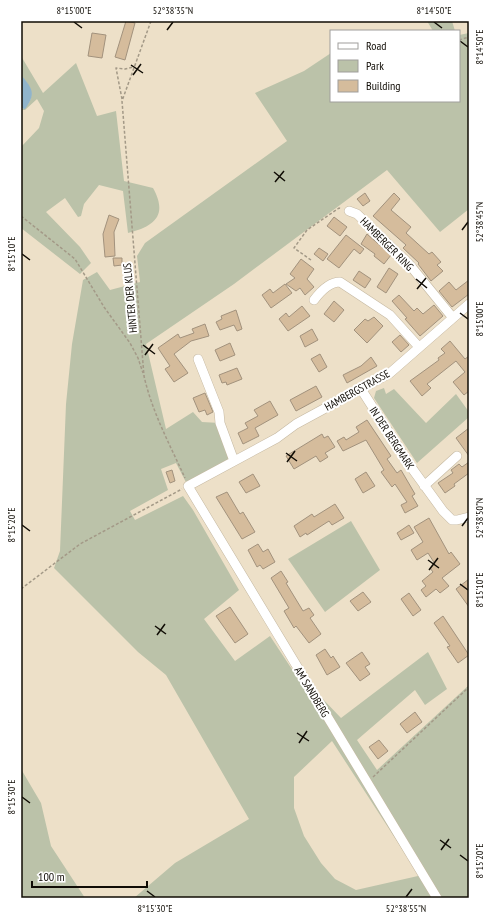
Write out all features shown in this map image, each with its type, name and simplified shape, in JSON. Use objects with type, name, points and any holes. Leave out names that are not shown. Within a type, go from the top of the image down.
[{"type":"street","name":"HAMBERGER RING","points":[[349,210],[361,218],[409,264],[453,318]]},
{"type":"street","points":[[314,300],[320,292],[335,282],[340,282],[390,315],[419,347]]},
{"type":"street","name":"HAMBERGSTRASSE","points":[[188,486],[277,438],[299,422],[390,373],[469,304]]},
{"type":"street","points":[[198,359],[219,412],[220,423],[234,461]]},
{"type":"street","name":"IN DER BERGMARK","points":[[361,389],[424,486],[443,511],[452,520],[469,517]]},
{"type":"street","points":[[424,486],[457,456]]},
{"type":"street","name":"AM SANDBERG","points":[[188,486],[437,898]]},
{"type":"path","name":"HINTER DER KLUS","points":[[122,101],[133,67],[152,21]]},
{"type":"path","name":"HINTER DER KLUS","points":[[133,67],[125,69],[116,68],[122,101],[144,376],[152,405],[188,486]]},
{"type":"path","points":[[311,260],[294,248],[307,230],[339,208],[349,210]]},
{"type":"path","points":[[21,216],[75,259],[104,307],[130,343],[138,358],[144,376]]},
{"type":"path","points":[[21,590],[80,544],[188,486]]},
{"type":"path","points":[[367,782],[469,686]]},
{"type":"green space","points":[[427,21],[452,21],[455,30],[432,30]]},
{"type":"green space","points":[[469,33],[469,209],[440,232],[387,170],[234,284],[146,344],[166,429],[193,412],[202,422],[220,423],[234,461],[188,486],[176,463],[161,469],[168,490],[130,511],[135,520],[183,496],[193,510],[239,590],[204,619],[235,661],[270,636],[307,692],[319,695],[341,718],[428,652],[447,689],[425,705],[415,690],[357,740],[377,770],[469,685],[469,898],[134,898],[175,863],[249,819],[166,675],[138,652],[54,568],[60,551],[66,404],[72,344],[83,280],[97,272],[110,290],[140,282],[137,256],[145,243],[287,141],[255,93],[304,71],[330,54],[330,102],[460,102],[460,35]],"holes":[[[332,741],[419,875],[356,890],[335,879],[321,863],[304,836],[294,808],[294,777]]]},
{"type":"green space","points":[[21,56],[43,93],[76,63],[97,116],[116,111],[124,181],[153,188],[157,197],[159,212],[152,223],[128,233],[123,191],[99,185],[84,204],[81,216],[78,217],[65,198],[46,212],[80,247],[91,263],[80,274],[21,228],[21,147],[39,128],[44,111],[37,99],[25,110],[21,110],[29,102],[31,98],[31,91],[20,73]]},
{"type":"green space","points":[[384,388],[386,394],[394,389],[426,423],[456,394],[469,412],[469,417],[417,463],[374,398],[376,391]]},
{"type":"green space","points":[[351,521],[380,570],[325,612],[288,559]]},
{"type":"green space","points":[[21,769],[41,803],[51,846],[85,898],[21,898]]},
{"type":"water","points":[[21,75],[32,92],[31,99],[25,109],[21,108]]},
{"type":"building","points":[[126,21],[135,23],[125,60],[115,57]]},
{"type":"building","points":[[92,33],[106,35],[102,58],[88,56]]},
{"type":"building","points":[[365,193],[370,201],[363,206],[357,199]]},
{"type":"building","points":[[394,193],[400,199],[391,210],[411,227],[406,233],[429,254],[432,252],[441,262],[437,265],[443,271],[431,281],[418,264],[419,263],[403,248],[406,245],[373,216]]},
{"type":"building","points":[[109,215],[119,219],[114,232],[115,256],[105,257],[103,234]]},
{"type":"building","points":[[334,217],[347,227],[340,236],[327,226]]},
{"type":"building","points":[[367,234],[391,255],[384,264],[374,256],[375,254],[361,244]]},
{"type":"building","points":[[346,235],[364,249],[360,254],[354,249],[339,268],[327,259]]},
{"type":"building","points":[[319,248],[328,254],[323,261],[314,254]]},
{"type":"building","points":[[113,258],[122,258],[122,265],[114,266]]},
{"type":"building","points":[[301,259],[314,269],[307,279],[314,287],[305,295],[300,288],[296,291],[286,284],[295,278],[290,274]]},
{"type":"building","points":[[389,268],[398,274],[386,293],[377,287]]},
{"type":"building","points":[[359,271],[371,279],[365,288],[353,280]]},
{"type":"building","points":[[469,280],[469,294],[452,307],[439,291],[449,282],[456,290]]},
{"type":"building","points":[[285,284],[292,293],[271,308],[262,295],[270,289],[273,293]]},
{"type":"building","points":[[399,295],[414,311],[417,308],[423,314],[434,305],[443,316],[420,336],[392,301]]},
{"type":"building","points":[[334,301],[344,310],[334,322],[324,314]]},
{"type":"building","points":[[302,306],[310,316],[288,331],[279,319],[286,313],[289,317]]},
{"type":"building","points":[[236,310],[242,329],[237,331],[234,325],[220,330],[216,322],[222,319],[221,316]]},
{"type":"building","points":[[374,317],[383,326],[367,343],[354,330],[365,319],[368,321]]},
{"type":"building","points":[[205,324],[209,336],[191,341],[174,354],[188,373],[174,382],[165,369],[170,366],[158,348],[178,334],[180,338],[194,333],[192,329]]},
{"type":"building","points":[[312,329],[318,340],[305,347],[300,336]]},
{"type":"building","points":[[400,335],[409,345],[401,352],[392,342]]},
{"type":"building","points":[[450,341],[465,359],[469,356],[469,391],[464,395],[453,382],[465,372],[456,361],[427,384],[431,388],[422,396],[410,381],[439,360],[438,358],[445,353],[441,349]]},
{"type":"building","points":[[230,343],[235,355],[220,361],[215,350]]},
{"type":"building","points":[[320,354],[327,367],[319,372],[311,359]]},
{"type":"building","points":[[371,357],[377,366],[347,383],[343,375],[361,366]]},
{"type":"building","points":[[237,368],[242,379],[227,385],[226,382],[222,383],[219,375]]},
{"type":"building","points":[[316,386],[322,397],[296,411],[290,400]]},
{"type":"building","points":[[205,393],[213,412],[207,415],[205,410],[199,412],[193,398]]},
{"type":"building","points":[[270,401],[278,415],[255,428],[259,436],[243,444],[238,433],[248,428],[245,423],[258,416],[254,410]]},
{"type":"building","points":[[367,420],[391,456],[387,459],[397,473],[401,470],[415,494],[412,496],[418,506],[405,513],[401,505],[407,502],[395,484],[392,487],[381,472],[384,470],[366,440],[343,451],[337,441],[344,437],[346,440],[359,432],[356,427]]},
{"type":"building","points":[[469,428],[469,456],[456,438]]},
{"type":"building","points":[[322,434],[324,438],[328,436],[335,447],[325,453],[328,457],[320,462],[316,456],[294,469],[286,456]]},
{"type":"building","points":[[469,462],[469,473],[445,493],[438,483],[453,473],[451,470],[459,464],[462,467]]},
{"type":"building","points":[[172,470],[175,481],[170,483],[166,472]]},
{"type":"building","points":[[366,472],[375,486],[363,493],[355,479]]},
{"type":"building","points":[[253,474],[260,486],[246,493],[239,482]]},
{"type":"building","points":[[227,492],[240,514],[243,512],[255,532],[242,539],[216,497]]},
{"type":"building","points":[[335,504],[344,518],[332,525],[329,521],[307,535],[306,533],[300,537],[294,526],[312,514],[314,517]]},
{"type":"building","points":[[429,518],[449,554],[451,552],[460,564],[442,578],[449,586],[440,593],[436,589],[426,597],[421,590],[426,586],[422,581],[433,572],[430,568],[435,564],[428,553],[417,560],[411,550],[423,542],[414,527]]},
{"type":"building","points":[[409,525],[414,533],[401,540],[397,533]]},
{"type":"building","points":[[258,544],[263,552],[268,549],[275,562],[263,569],[260,565],[257,567],[248,550]]},
{"type":"building","points":[[281,571],[288,582],[286,583],[303,611],[309,608],[314,615],[310,618],[321,634],[309,643],[296,626],[294,628],[284,611],[289,608],[271,578]]},
{"type":"building","points":[[469,579],[469,607],[456,589]]},
{"type":"building","points":[[363,592],[371,602],[358,611],[350,601]]},
{"type":"building","points":[[409,593],[421,610],[413,616],[401,599]]},
{"type":"building","points":[[230,607],[248,634],[235,643],[216,616]]},
{"type":"building","points":[[443,616],[469,655],[458,663],[447,647],[450,646],[434,623]]},
{"type":"building","points":[[325,649],[331,658],[333,656],[340,667],[327,675],[316,655]]},
{"type":"building","points":[[362,652],[370,664],[365,667],[370,674],[360,681],[346,663]]},
{"type":"building","points":[[415,712],[422,722],[407,733],[400,724]]},
{"type":"building","points":[[379,740],[388,751],[378,759],[369,747]]}]
